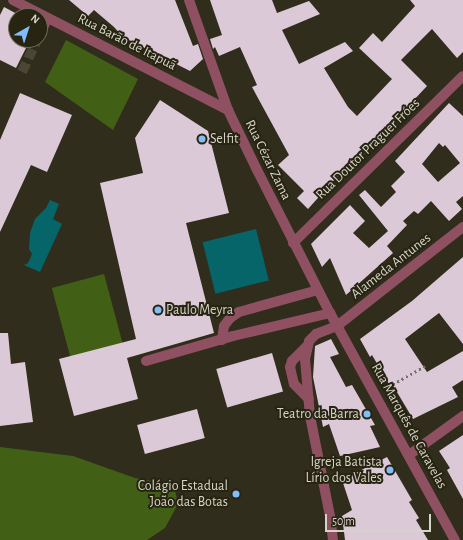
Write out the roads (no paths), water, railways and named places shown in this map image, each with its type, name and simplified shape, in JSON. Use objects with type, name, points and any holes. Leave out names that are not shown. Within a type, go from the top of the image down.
[{"type":"street","name":"Rua Barão de Itapuã","points":[[13,0],[28,8]]},
{"type":"street","name":"Rua Cézar Zama","points":[[189,0],[228,110],[293,242],[337,326]]},
{"type":"street","name":"Rua Barão de Itapuã","points":[[48,19],[228,110]]},
{"type":"street","name":"Rua Doutor Praguer Fróes","points":[[293,242],[463,76]]},
{"type":"street","name":"Alameda Antunes","points":[[309,398],[294,384],[290,367],[292,360],[308,345],[309,341],[316,334],[337,326],[463,227]]},
{"type":"street","points":[[222,340],[224,326],[230,318],[239,312],[318,290]]},
{"type":"street","points":[[146,361],[330,313]]},
{"type":"street","name":"Rua Marquês de Caravelas","points":[[337,326],[455,540]]},
{"type":"street","points":[[308,345],[305,359],[313,431],[330,516],[333,540]]},
{"type":"street","points":[[409,455],[463,416]]},
{"type":"water","points":[[50,200],[59,204],[53,219],[62,224],[40,272],[24,265],[28,263],[32,254],[29,249],[30,233],[35,219],[46,208]]},
{"type":"water","points":[[256,229],[269,280],[215,294],[203,242]]},
{"type":"tunnel","points":[[22,72],[33,48]]},
{"type":"place","name":"Selfit","points":[[202,139]]},
{"type":"place","name":"Paulo Meyra","points":[[158,310]]},
{"type":"place","name":"Teatro da Barra","points":[[367,414]]},
{"type":"place","name":"Igreja Batista Lírio dos Vales","points":[[390,470]]},
{"type":"place","name":"Colágio Estadual João das Botas","points":[[236,494]]}]
